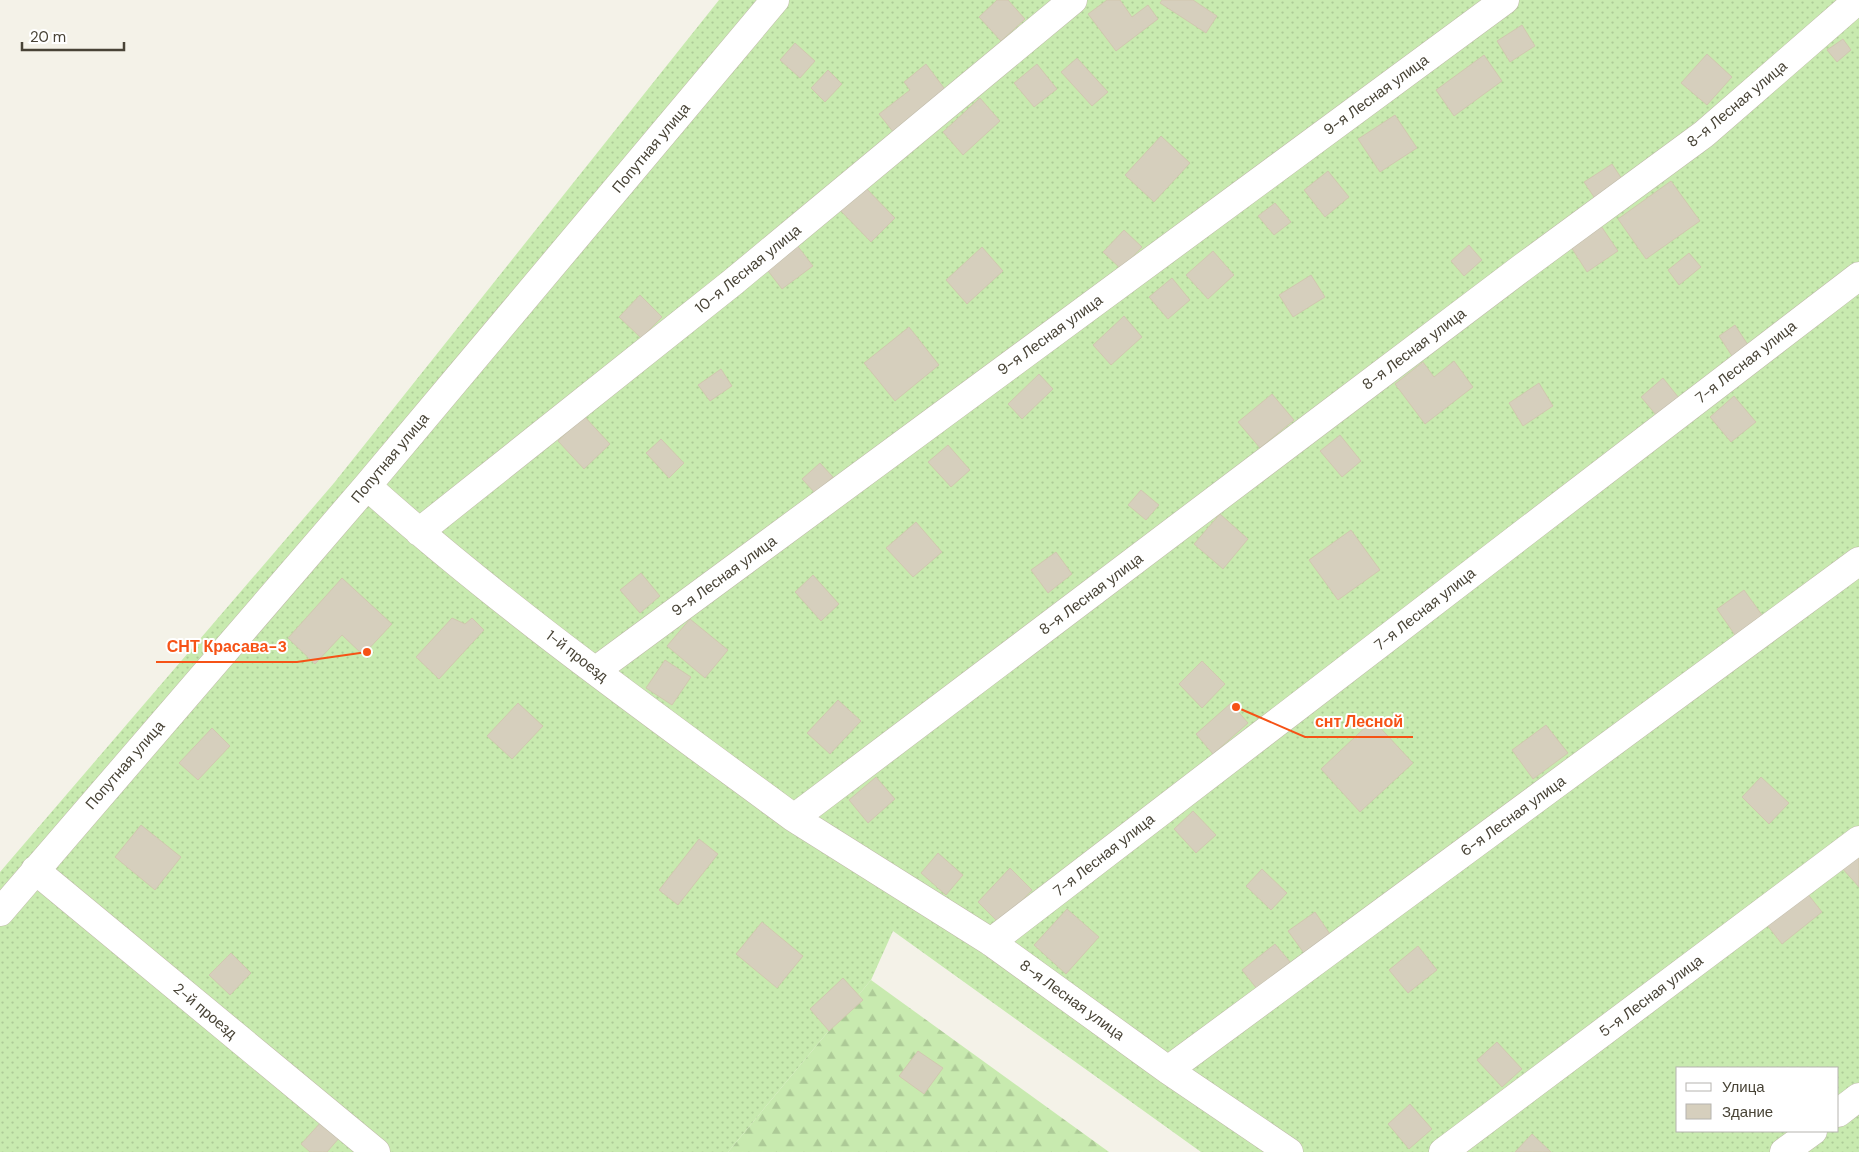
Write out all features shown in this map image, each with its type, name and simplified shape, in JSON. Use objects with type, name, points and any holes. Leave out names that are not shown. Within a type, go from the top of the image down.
[{"type":"street","name":"Попутная улица","points":[[0,912],[366,486],[775,0]]},
{"type":"street","name":"10-я Лесная улица","points":[[419,532],[733,282],[1073,0]]},
{"type":"street","name":"9-я Лесная улица","points":[[595,671],[1505,0]]},
{"type":"street","name":"8-я Лесная улица","points":[[1289,1152],[1168,1070],[991,942],[794,818],[1523,267],[1704,134],[1858,0]]},
{"type":"street","name":"7-я Лесная улица","points":[[991,942],[1859,276]]},
{"type":"street","name":"1-й проезд","points":[[366,486],[419,532],[595,671],[794,818]]},
{"type":"street","name":"6-я Лесная улица","points":[[1168,1070],[1859,561]]},
{"type":"street","name":"5-я Лесная улица","points":[[1443,1152],[1859,840]]},
{"type":"street","name":"2-й проезд","points":[[35,870],[376,1152]]},
{"type":"street","points":[[1839,1111],[1859,1097]]},
{"type":"street","points":[[1784,1152],[1812,1132]]},
{"type":"green space","points":[[719,0],[1859,0],[1859,1152],[1201,1152],[893,931],[871,980],[728,1152],[0,1152],[0,872],[334,483]]},
{"type":"green space","points":[[871,980],[1109,1152],[728,1152]]},
{"type":"building","points":[[997,0],[1008,0],[1025,19],[1001,41],[979,17]]},
{"type":"building","points":[[1107,0],[1120,0],[1132,17],[1148,5],[1158,19],[1116,51],[1088,14]]},
{"type":"building","points":[[1162,0],[1193,0],[1217,16],[1206,33],[1160,3]]},
{"type":"building","points":[[1522,25],[1535,46],[1510,62],[1497,41]]},
{"type":"building","points":[[1843,39],[1851,50],[1837,62],[1827,50]]},
{"type":"building","points":[[795,43],[815,61],[800,78],[780,60]]},
{"type":"building","points":[[1707,54],[1732,77],[1707,105],[1681,83]]},
{"type":"building","points":[[1484,55],[1502,81],[1454,116],[1436,90]]},
{"type":"building","points":[[1077,58],[1108,92],[1092,106],[1061,72]]},
{"type":"building","points":[[926,64],[947,92],[894,133],[879,114],[910,90],[904,82]]},
{"type":"building","points":[[1037,64],[1057,89],[1034,107],[1014,83]]},
{"type":"building","points":[[828,70],[842,84],[825,102],[811,88]]},
{"type":"building","points":[[980,98],[1000,121],[963,155],[943,132]]},
{"type":"building","points":[[1395,115],[1417,148],[1380,172],[1358,139]]},
{"type":"building","points":[[1161,136],[1190,163],[1154,202],[1125,175]]},
{"type":"building","points":[[1612,164],[1624,182],[1596,200],[1584,182]]},
{"type":"building","points":[[1328,171],[1349,197],[1325,217],[1304,190]]},
{"type":"building","points":[[1671,181],[1700,221],[1646,259],[1618,219]]},
{"type":"building","points":[[862,184],[895,218],[871,242],[838,208]]},
{"type":"building","points":[[1275,203],[1291,222],[1274,235],[1258,216]]},
{"type":"building","points":[[1601,226],[1618,251],[1587,272],[1571,247]]},
{"type":"building","points":[[1124,230],[1142,247],[1121,269],[1103,252]]},
{"type":"building","points":[[796,244],[813,266],[782,289],[765,267]]},
{"type":"building","points":[[1469,245],[1482,260],[1464,276],[1451,261]]},
{"type":"building","points":[[982,247],[1003,271],[967,304],[946,280]]},
{"type":"building","points":[[1213,251],[1234,275],[1208,299],[1186,275]]},
{"type":"building","points":[[1689,253],[1701,267],[1679,285],[1668,270]]},
{"type":"building","points":[[1311,275],[1325,297],[1293,317],[1279,295]]},
{"type":"building","points":[[1172,278],[1190,300],[1168,319],[1149,297]]},
{"type":"building","points":[[640,295],[662,317],[641,338],[619,317]]},
{"type":"building","points":[[1124,316],[1142,337],[1111,365],[1093,345]]},
{"type":"building","points":[[1735,325],[1750,348],[1734,359],[1719,336]]},
{"type":"building","points":[[909,327],[939,365],[895,401],[864,363]]},
{"type":"building","points":[[1454,361],[1473,387],[1425,424],[1395,384],[1423,362],[1434,377]]},
{"type":"building","points":[[721,369],[732,386],[710,401],[698,385]]},
{"type":"building","points":[[1039,374],[1053,389],[1022,419],[1008,404]]},
{"type":"building","points":[[1663,378],[1679,398],[1657,416],[1641,397]]},
{"type":"building","points":[[1539,383],[1553,406],[1523,426],[1509,403]]},
{"type":"building","points":[[1272,394],[1294,420],[1260,448],[1238,422]]},
{"type":"building","points":[[1734,396],[1756,422],[1731,442],[1710,417]]},
{"type":"building","points":[[584,416],[610,444],[584,469],[558,441]]},
{"type":"building","points":[[1340,435],[1361,461],[1342,477],[1320,451]]},
{"type":"building","points":[[661,439],[684,463],[669,478],[646,453]]},
{"type":"building","points":[[948,445],[970,470],[951,487],[928,462]]},
{"type":"building","points":[[820,463],[833,477],[815,493],[802,479]]},
{"type":"building","points":[[1141,490],[1159,505],[1146,520],[1128,505]]},
{"type":"building","points":[[1220,514],[1248,539],[1223,569],[1194,544]]},
{"type":"building","points":[[916,522],[942,552],[913,577],[886,548]]},
{"type":"building","points":[[1351,530],[1380,570],[1338,600],[1309,560]]},
{"type":"building","points":[[1056,552],[1072,574],[1048,593],[1031,570]]},
{"type":"building","points":[[641,573],[660,596],[640,613],[620,590]]},
{"type":"building","points":[[813,575],[839,604],[821,621],[795,592]]},
{"type":"building","points":[[342,578],[392,624],[363,655],[342,635],[315,664],[288,638]]},
{"type":"building","points":[[1744,590],[1762,615],[1735,635],[1717,609]]},
{"type":"building","points":[[452,618],[465,624],[472,618],[484,630],[439,679],[416,657]]},
{"type":"building","points":[[690,619],[728,650],[705,678],[667,646]]},
{"type":"building","points":[[665,660],[691,677],[672,705],[646,688]]},
{"type":"building","points":[[1202,661],[1225,684],[1202,708],[1179,684]]},
{"type":"building","points":[[838,700],[861,721],[830,754],[807,733]]},
{"type":"building","points":[[518,703],[543,726],[512,759],[487,736]]},
{"type":"building","points":[[1231,703],[1248,723],[1213,754],[1196,734]]},
{"type":"building","points":[[1373,720],[1413,763],[1360,812],[1321,769]]},
{"type":"building","points":[[1546,725],[1568,753],[1533,779],[1512,750]]},
{"type":"building","points":[[212,728],[230,746],[198,780],[179,763]]},
{"type":"building","points":[[876,777],[895,799],[868,823],[849,800]]},
{"type":"building","points":[[1761,777],[1789,803],[1769,824],[1742,797]]},
{"type":"building","points":[[1193,811],[1216,835],[1196,853],[1174,829]]},
{"type":"building","points":[[141,825],[181,857],[155,890],[115,857]]},
{"type":"building","points":[[699,839],[718,854],[678,905],[659,890]]},
{"type":"building","points":[[1859,850],[1859,887],[1841,867]]},
{"type":"building","points":[[938,853],[963,875],[946,895],[921,873]]},
{"type":"building","points":[[1010,868],[1032,890],[1000,924],[978,902]]},
{"type":"building","points":[[1262,869],[1287,893],[1271,910],[1246,886]]},
{"type":"building","points":[[1807,893],[1822,912],[1782,944],[1767,925]]},
{"type":"building","points":[[1067,909],[1099,937],[1066,974],[1034,945]]},
{"type":"building","points":[[1315,912],[1332,937],[1306,956],[1288,931]]},
{"type":"building","points":[[762,922],[803,956],[777,988],[736,954]]},
{"type":"building","points":[[1275,944],[1291,963],[1257,989],[1242,970]]},
{"type":"building","points":[[1418,946],[1437,970],[1408,993],[1389,970]]},
{"type":"building","points":[[231,953],[251,973],[230,995],[209,975]]},
{"type":"building","points":[[843,978],[863,1000],[829,1031],[810,1009]]},
{"type":"building","points":[[1497,1042],[1522,1069],[1502,1087],[1477,1060]]},
{"type":"building","points":[[918,1051],[943,1068],[924,1094],[899,1076]]},
{"type":"building","points":[[1410,1104],[1432,1129],[1409,1149],[1388,1124]]},
{"type":"building","points":[[322,1121],[340,1137],[327,1152],[310,1152],[301,1144]]},
{"type":"building","points":[[1532,1134],[1551,1152],[1515,1152]]},
{"type":"place","name":"СНТ Красава-3","points":[[367,652]]},
{"type":"place","name":"снт Лесной","points":[[1236,707]]}]
